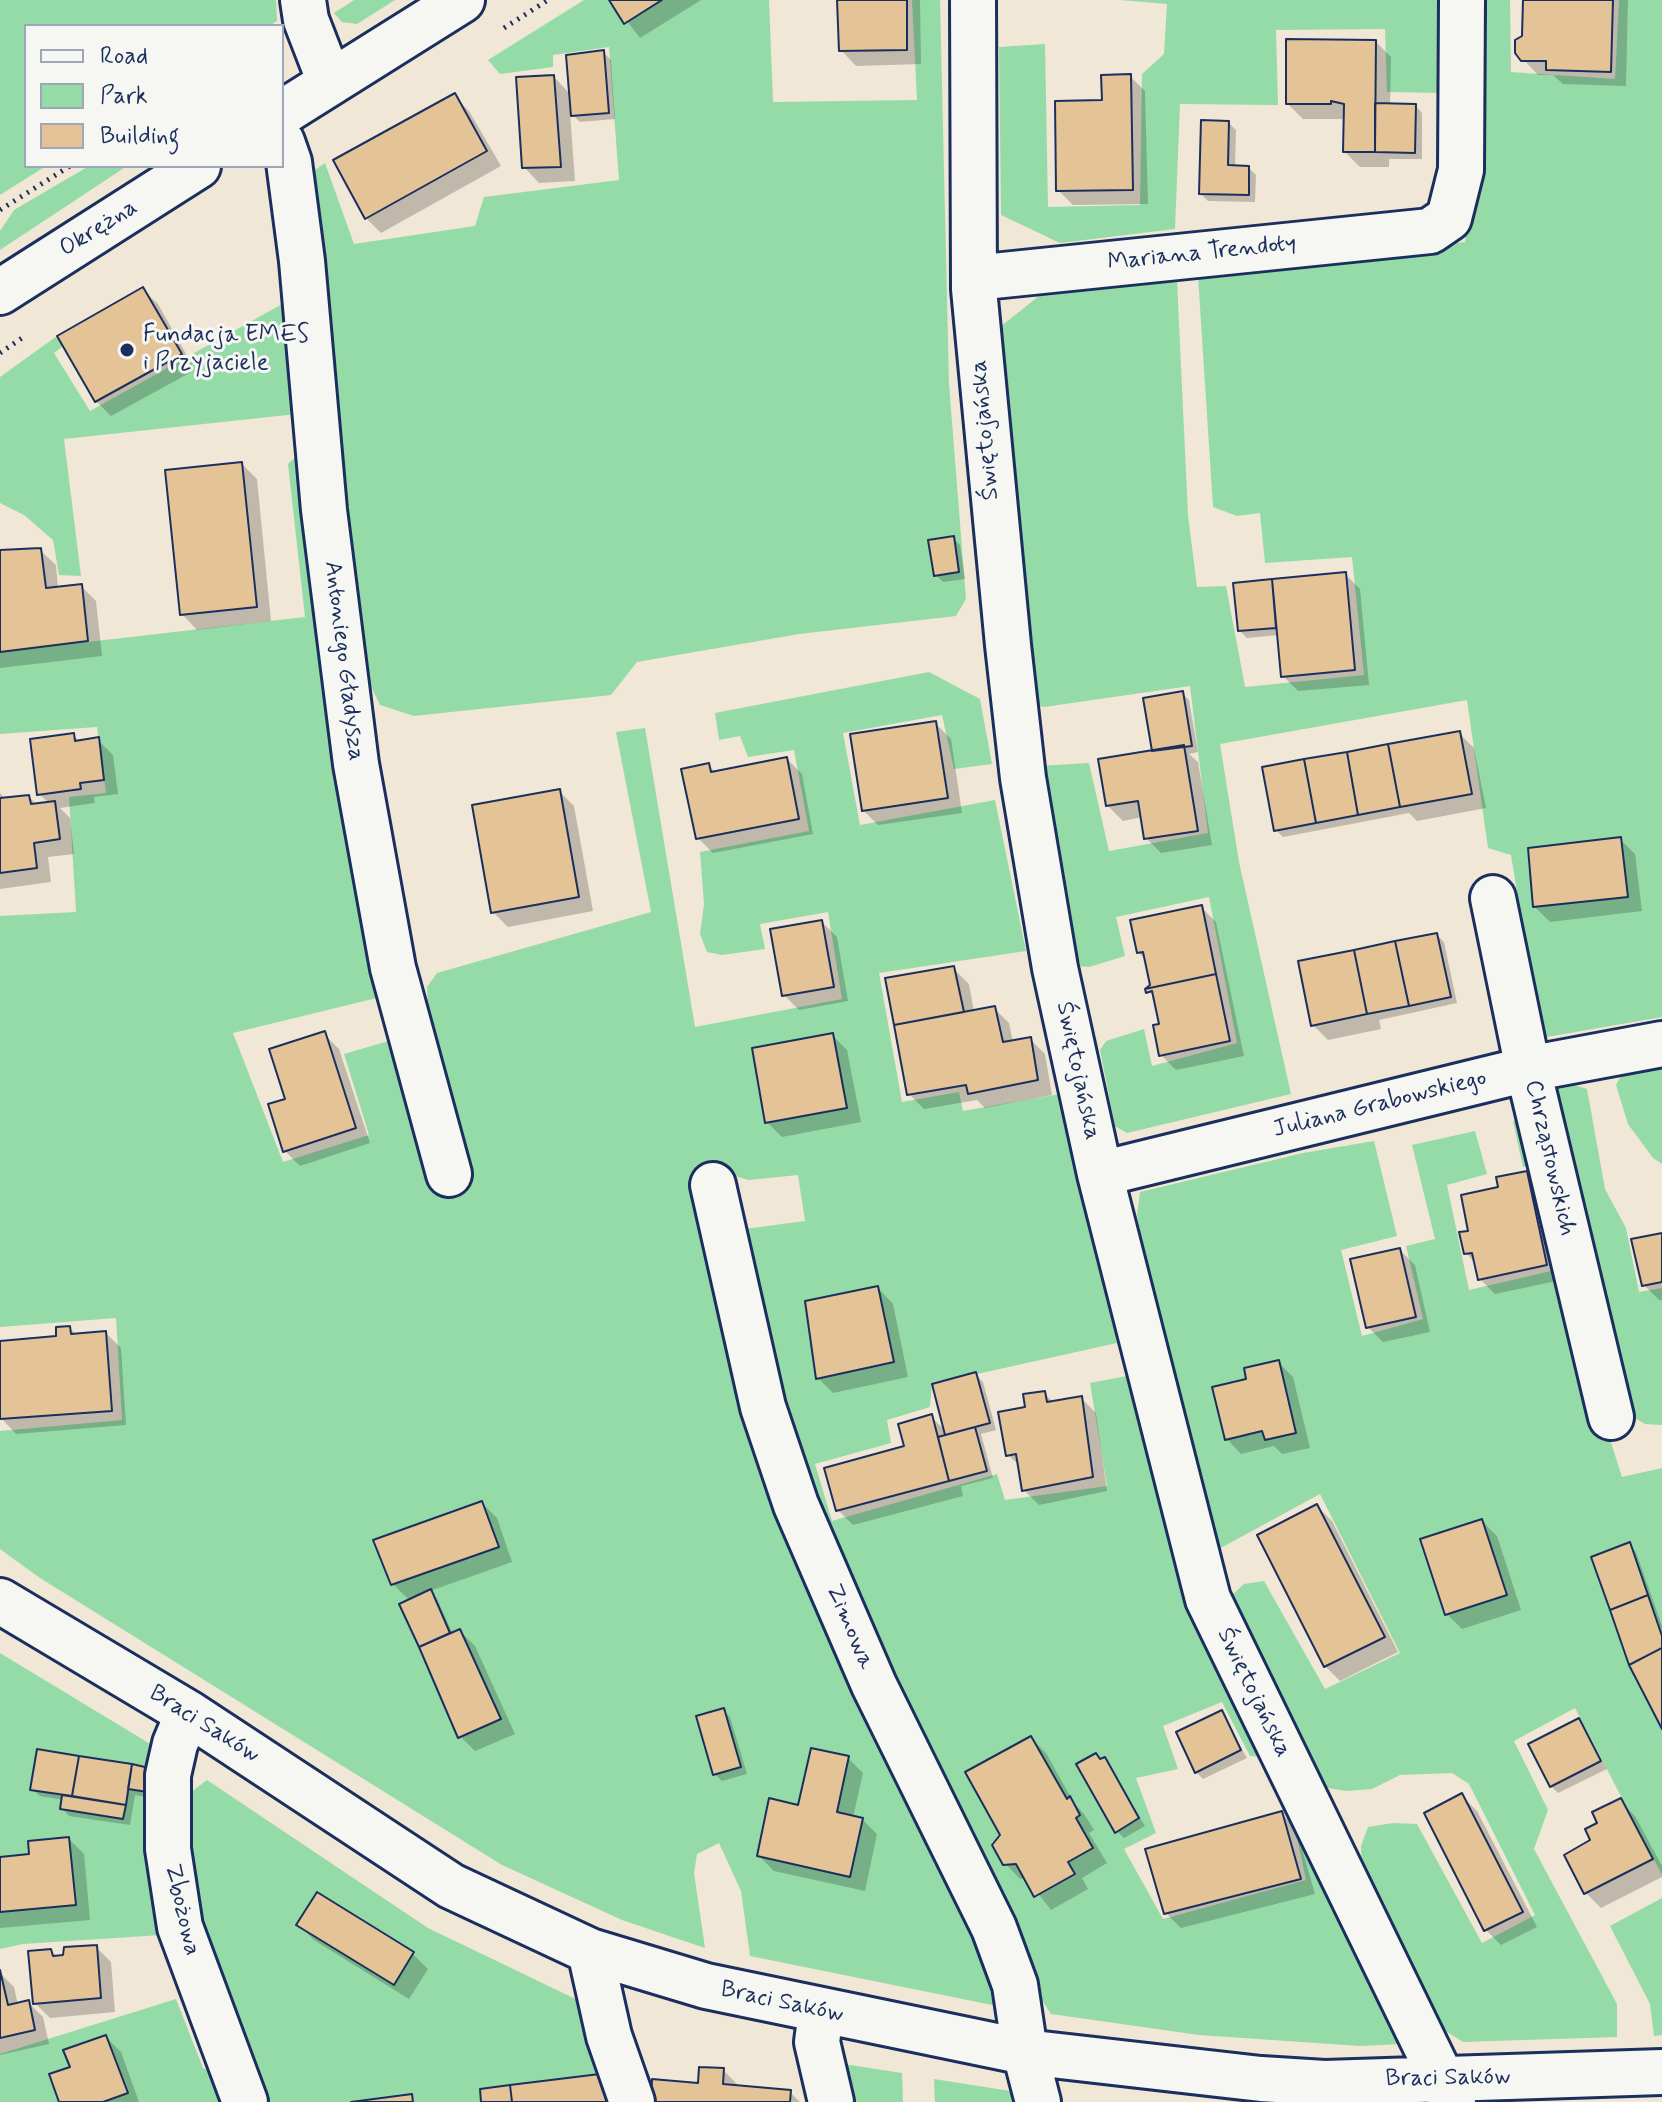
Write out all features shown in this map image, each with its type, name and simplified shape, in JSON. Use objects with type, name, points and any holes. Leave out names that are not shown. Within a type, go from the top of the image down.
[{"type":"street","points":[[303,0],[306,20],[330,82]]},
{"type":"street","points":[[284,112],[462,0]]},
{"type":"street","name":"Świętojańska","points":[[973,0],[974,278],[982,396],[1023,778],[1055,968],[1100,1174],[1208,1599],[1448,2090]]},
{"type":"street","name":"Mariana Trendoty","points":[[974,278],[1430,231],[1449,218],[1461,170],[1462,0]]},
{"type":"street","name":"Antoniego Gładysza","points":[[284,148],[289,162],[302,261],[324,510],[356,764],[393,968],[449,1174]]},
{"type":"street","name":"Okrężna","points":[[0,292],[195,168]]},
{"type":"street","name":"Chrząstowskich","points":[[1493,898],[1528,1069],[1611,1417]]},
{"type":"street","name":"Juliana Grabowskiego","points":[[1100,1174],[1528,1069],[1662,1044]]},
{"type":"street","name":"Zimowa","points":[[713,1185],[763,1407],[796,1505],[874,1685],[994,1928],[1015,1985],[1025,2052],[1038,2102]]},
{"type":"street","name":"Braci Saków","points":[[0,1601],[188,1713],[451,1886],[590,1951],[706,1986],[1025,2052],[1261,2091],[1325,2083],[1448,2090],[1662,2072]]},
{"type":"street","name":"Zbożowa","points":[[188,1713],[175,1744],[168,1775],[168,1849],[180,1927],[245,2102]]},
{"type":"street","points":[[590,1951],[609,2036],[632,2102]]},
{"type":"street","points":[[821,2012],[817,2042],[831,2102]]},
{"type":"path","points":[[0,210],[67,168]]},
{"type":"green space","points":[[0,0],[276,0],[277,21],[272,24],[24,24],[24,168],[43,168],[0,195]]},
{"type":"green space","points":[[354,0],[395,0],[357,24],[342,22],[334,13]]},
{"type":"green space","points":[[584,0],[609,0],[624,24],[662,0],[769,0],[773,102],[917,100],[912,0],[940,0],[949,384],[966,599],[956,616],[799,634],[637,662],[611,695],[414,716],[380,705],[365,674],[309,174],[325,163],[354,244],[475,226],[484,197],[619,180],[609,47],[553,55],[553,67],[500,74],[488,60]]},
{"type":"green space","points":[[1120,0],[1444,0],[1442,93],[1387,92],[1385,29],[1276,30],[1278,105],[1180,104],[1175,229],[1060,243],[1001,215],[999,47],[1045,44],[1048,207],[1140,205],[1142,74],[1164,54],[1167,4]]},
{"type":"green space","points":[[1477,0],[1510,0],[1511,72],[1615,79],[1619,0],[1662,0],[1662,1017],[1541,1038],[1511,855],[1488,848],[1467,700],[1220,744],[1239,862],[1291,1094],[1127,1133],[1115,1126],[1100,1050],[1106,1041],[1144,1029],[1152,1066],[1237,1043],[1209,897],[1116,917],[1125,956],[1089,967],[1075,966],[1037,766],[1089,763],[1109,851],[1208,833],[1190,686],[1044,707],[1032,705],[1025,655],[1000,327],[1044,292],[1177,281],[1188,515],[1197,587],[1226,586],[1245,687],[1364,675],[1352,557],[1265,563],[1260,513],[1237,516],[1213,507],[1198,276],[1465,242],[1475,164]]},
{"type":"green space","points":[[86,168],[124,168],[0,250],[0,231],[14,210]]},
{"type":"green space","points":[[284,303],[297,414],[64,439],[81,576],[59,575],[53,540],[24,515],[0,503],[0,377],[57,336],[63,346],[54,353],[90,411]]},
{"type":"green space","points":[[301,452],[309,453],[333,702],[381,997],[233,1033],[283,1162],[369,1135],[344,1054],[392,1040],[441,1192],[464,1179],[465,1158],[429,1035],[427,987],[437,973],[651,912],[616,732],[645,728],[695,1027],[842,999],[828,912],[760,924],[765,949],[722,955],[707,952],[700,934],[704,904],[700,852],[809,831],[794,750],[748,757],[740,736],[719,740],[715,713],[929,672],[980,699],[992,764],[954,769],[942,715],[843,733],[860,825],[995,800],[1026,951],[879,973],[902,1102],[959,1092],[963,1111],[1060,1094],[1117,1343],[932,1384],[930,1407],[887,1420],[891,1443],[815,1464],[832,1521],[997,1474],[1005,1500],[1107,1486],[1090,1383],[1127,1376],[1193,1619],[1264,1757],[1250,1756],[1222,1702],[1163,1726],[1178,1769],[1136,1778],[1156,1833],[1124,1849],[1163,1919],[1306,1880],[1287,1790],[1405,2028],[1402,2044],[1360,2046],[1199,2035],[1051,2014],[1031,1984],[890,1694],[813,1517],[775,1416],[737,1230],[805,1221],[798,1175],[749,1180],[698,1166],[747,1406],[779,1502],[839,1642],[1004,1983],[1007,2008],[750,1956],[741,1891],[719,1843],[697,1854],[694,1873],[705,1948],[622,1920],[502,1865],[40,1578],[0,1549],[0,1431],[122,1420],[116,1318],[0,1327],[0,916],[76,912],[69,797],[106,793],[97,727],[0,734],[0,652],[305,617],[288,464]]},
{"type":"green space","points":[[1662,1061],[1662,1164],[1653,1158],[1628,1124],[1616,1085],[1626,1067]]},
{"type":"green space","points":[[1565,1082],[1587,1089],[1605,1189],[1626,1228],[1639,1292],[1662,1288],[1662,1425],[1645,1424],[1620,1409],[1544,1083]]},
{"type":"green space","points":[[1528,1118],[1590,1377],[1622,1477],[1662,1468],[1662,1875],[1575,1708],[1514,1741],[1548,1810],[1534,1849],[1617,2004],[1617,2037],[1463,2042],[1442,2029],[1362,1875],[1361,1846],[1368,1827],[1393,1823],[1417,1824],[1482,1943],[1535,1915],[1469,1784],[1452,1773],[1400,1775],[1372,1789],[1346,1791],[1316,1786],[1227,1608],[1233,1594],[1244,1584],[1264,1581],[1325,1689],[1400,1653],[1320,1494],[1217,1550],[1146,1265],[1137,1215],[1140,1192],[1303,1153],[1374,1141],[1397,1236],[1341,1250],[1362,1336],[1423,1319],[1406,1246],[1435,1239],[1412,1145],[1475,1131],[1487,1174],[1447,1185],[1469,1290],[1551,1271],[1531,1166],[1523,1167],[1513,1121]]},
{"type":"green space","points":[[0,1653],[152,1745],[154,1903],[161,1935],[23,1944],[0,1949]]},
{"type":"green space","points":[[207,1780],[428,1928],[588,2005],[623,2102],[259,2102],[203,1954],[186,1796]]},
{"type":"green space","points":[[1662,1898],[1662,2035],[1654,2036],[1650,2004],[1610,1926]]},
{"type":"green space","points":[[176,1999],[203,2068],[220,2076],[228,2102],[0,2102],[0,2054]]},
{"type":"green space","points":[[837,2063],[902,2073],[903,2102],[845,2102]]},
{"type":"green space","points":[[934,2079],[1017,2092],[1021,2102],[935,2102]]},
{"type":"building","points":[[609,0],[662,0],[624,24]]},
{"type":"building","points":[[837,0],[907,0],[907,50],[839,51]]},
{"type":"building","points":[[1523,0],[1613,0],[1611,72],[1546,70],[1546,61],[1521,61],[1515,53],[1515,40],[1522,36]]},
{"type":"building","points":[[1286,39],[1376,40],[1375,152],[1343,152],[1344,104],[1331,101],[1331,104],[1286,104]]},
{"type":"building","points":[[604,50],[609,113],[571,116],[566,55]]},
{"type":"building","points":[[1131,74],[1133,190],[1056,191],[1055,101],[1102,100],[1101,75]]},
{"type":"building","points":[[554,75],[561,167],[522,168],[516,77]]},
{"type":"building","points":[[455,93],[487,151],[365,219],[333,160]]},
{"type":"building","points":[[1375,103],[1416,104],[1415,153],[1375,152]]},
{"type":"building","points":[[1201,120],[1229,121],[1228,165],[1249,166],[1249,195],[1199,194]]},
{"type":"building","points":[[143,287],[182,354],[95,402],[57,336]]},
{"type":"building","points":[[242,462],[257,607],[180,615],[165,470]]},
{"type":"building","points":[[954,536],[959,572],[934,576],[928,540]]},
{"type":"building","points":[[41,548],[46,588],[82,584],[88,641],[0,652],[0,550]]},
{"type":"building","points":[[1346,572],[1355,670],[1281,677],[1272,579]]},
{"type":"building","points":[[1272,579],[1276,628],[1238,631],[1233,583]]},
{"type":"building","points":[[1183,691],[1192,746],[1152,751],[1143,698]]},
{"type":"building","points":[[936,721],[948,798],[862,811],[850,734]]},
{"type":"building","points":[[1460,731],[1472,794],[1400,807],[1388,744]]},
{"type":"building","points":[[74,733],[75,741],[99,737],[104,780],[80,783],[81,789],[37,795],[30,739]]},
{"type":"building","points":[[1388,744],[1400,807],[1358,815],[1347,752]]},
{"type":"building","points":[[1184,745],[1198,831],[1144,839],[1138,801],[1106,806],[1098,759]]},
{"type":"building","points":[[1347,752],[1358,815],[1316,823],[1304,759]]},
{"type":"building","points":[[787,757],[799,819],[696,839],[681,769],[709,763],[711,772]]},
{"type":"building","points":[[1304,759],[1316,823],[1274,831],[1262,767]]},
{"type":"building","points":[[560,789],[579,897],[491,913],[472,805]]},
{"type":"building","points":[[29,795],[31,804],[55,801],[60,839],[34,843],[37,868],[0,873],[0,798]]},
{"type":"building","points":[[1621,837],[1628,897],[1533,907],[1528,848]]},
{"type":"building","points":[[1202,905],[1216,974],[1145,989],[1150,985],[1143,952],[1137,953],[1130,920]]},
{"type":"building","points":[[822,920],[834,987],[782,996],[770,929]]},
{"type":"building","points":[[1437,933],[1451,997],[1409,1006],[1395,941]]},
{"type":"building","points":[[1395,941],[1409,1006],[1367,1014],[1354,950]]},
{"type":"building","points":[[1354,950],[1367,1014],[1311,1026],[1298,961]]},
{"type":"building","points":[[954,966],[964,1012],[894,1025],[885,978]]},
{"type":"building","points":[[1216,974],[1230,1041],[1159,1056],[1153,1025],[1159,1024],[1152,991],[1146,993],[1145,989]]},
{"type":"building","points":[[995,1006],[1003,1042],[1031,1037],[1038,1080],[968,1094],[966,1085],[907,1095],[894,1025]]},
{"type":"building","points":[[325,1031],[356,1128],[283,1152],[268,1104],[285,1099],[269,1049]]},
{"type":"building","points":[[833,1033],[847,1108],[765,1123],[752,1048]]},
{"type":"building","points":[[1527,1171],[1547,1265],[1478,1280],[1472,1253],[1464,1254],[1459,1232],[1468,1231],[1461,1195],[1498,1187],[1496,1177]]},
{"type":"building","points":[[1662,1233],[1662,1282],[1642,1286],[1631,1239]]},
{"type":"building","points":[[1400,1248],[1416,1317],[1366,1328],[1350,1259]]},
{"type":"building","points":[[878,1286],[894,1362],[816,1379],[805,1301]]},
{"type":"building","points":[[70,1326],[71,1334],[106,1331],[112,1411],[0,1419],[0,1341],[56,1336],[56,1327]]},
{"type":"building","points":[[1279,1360],[1296,1433],[1265,1440],[1262,1431],[1225,1440],[1212,1387],[1246,1379],[1244,1368]]},
{"type":"building","points":[[976,1372],[990,1423],[945,1435],[932,1384]]},
{"type":"building","points":[[1045,1391],[1047,1402],[1082,1396],[1093,1477],[1022,1491],[1016,1454],[1006,1456],[998,1412],[1025,1407],[1023,1394]]},
{"type":"building","points":[[932,1414],[949,1481],[836,1511],[824,1468],[904,1446],[898,1424]]},
{"type":"building","points":[[975,1427],[987,1471],[949,1481],[938,1437]]},
{"type":"building","points":[[482,1501],[499,1547],[391,1585],[373,1540]]},
{"type":"building","points":[[1317,1504],[1385,1637],[1324,1667],[1257,1535]]},
{"type":"building","points":[[1482,1519],[1507,1595],[1445,1615],[1420,1539]]},
{"type":"building","points":[[1630,1542],[1648,1595],[1610,1610],[1591,1557]]},
{"type":"building","points":[[431,1589],[450,1633],[419,1647],[399,1604]]},
{"type":"building","points":[[1648,1595],[1662,1636],[1662,1648],[1629,1665],[1610,1610]]},
{"type":"building","points":[[460,1629],[501,1719],[458,1738],[419,1647]]},
{"type":"building","points":[[1662,1648],[1662,1729],[1629,1665]]},
{"type":"building","points":[[724,1708],[741,1767],[713,1775],[696,1716]]},
{"type":"building","points":[[1222,1710],[1241,1750],[1195,1773],[1176,1732]]},
{"type":"building","points":[[1579,1718],[1601,1761],[1550,1787],[1528,1744]]},
{"type":"building","points":[[1031,1736],[1067,1799],[1070,1796],[1080,1815],[1076,1818],[1093,1848],[1068,1862],[1075,1874],[1034,1897],[1016,1864],[1003,1865],[992,1845],[1000,1835],[965,1772]]},
{"type":"building","points":[[811,1748],[849,1756],[837,1812],[863,1818],[850,1877],[757,1856],[769,1798],[798,1805]]},
{"type":"building","points":[[37,1749],[79,1756],[72,1796],[30,1790]]},
{"type":"building","points":[[1096,1753],[1100,1759],[1105,1757],[1139,1818],[1115,1833],[1076,1764]]},
{"type":"building","points":[[79,1756],[132,1764],[126,1805],[72,1796]]},
{"type":"building","points":[[132,1764],[149,1768],[148,1792],[128,1789]]},
{"type":"building","points":[[1462,1793],[1523,1912],[1484,1931],[1424,1813]]},
{"type":"building","points":[[62,1795],[126,1805],[123,1819],[60,1809]]},
{"type":"building","points":[[1621,1798],[1653,1859],[1584,1894],[1564,1855],[1590,1840],[1585,1829],[1597,1823],[1592,1812]]},
{"type":"building","points":[[1282,1811],[1301,1879],[1164,1914],[1145,1849]]},
{"type":"building","points":[[69,1837],[76,1905],[0,1912],[0,1857],[29,1854],[28,1841]]},
{"type":"building","points":[[317,1892],[414,1952],[394,1985],[296,1925]]},
{"type":"building","points":[[97,1945],[101,1998],[33,2004],[28,1951],[51,1949],[53,1956],[63,1955],[64,1947]]},
{"type":"building","points":[[0,1970],[8,2005],[29,2000],[35,2030],[0,2038]]},
{"type":"building","points":[[106,2035],[128,2093],[103,2102],[59,2102],[49,2074],[70,2067],[63,2050]]},
{"type":"building","points":[[699,2067],[724,2068],[723,2084],[791,2090],[790,2102],[651,2102],[652,2079],[698,2083]]},
{"type":"building","points":[[608,2073],[611,2102],[512,2102],[510,2085]]},
{"type":"building","points":[[510,2085],[512,2102],[481,2102],[480,2089]]},
{"type":"building","points":[[412,2094],[413,2102],[351,2102]]},
{"type":"place","name":"Fundacja EMES i Przyjaciele","points":[[127,350]]}]
